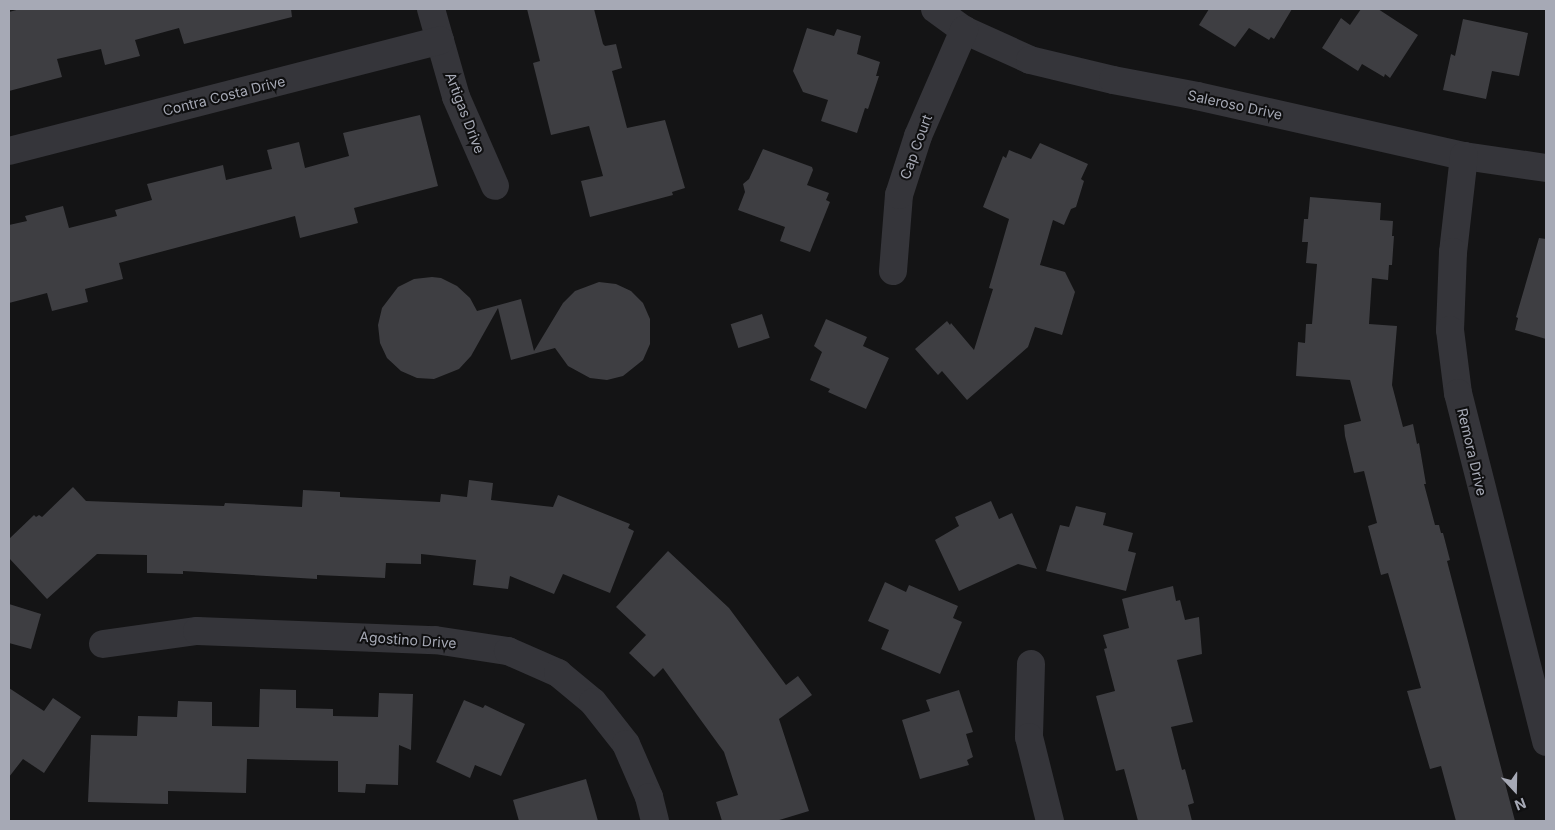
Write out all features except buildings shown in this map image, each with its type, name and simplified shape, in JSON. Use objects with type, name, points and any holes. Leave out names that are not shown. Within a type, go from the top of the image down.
[{"type":"street","name":"Artigas Drive","points":[[431,9],[456,97],[495,186]]},
{"type":"street","name":"Saleroso Drive","points":[[935,9],[964,30],[1030,60],[1113,80],[1197,96],[1464,156],[1546,168]]},
{"type":"street","name":"Cap Court","points":[[893,271],[899,195],[918,136],[964,30]]},
{"type":"street","name":"Contra Costa Drive","points":[[9,151],[440,40]]},
{"type":"street","name":"Remora Drive","points":[[1464,156],[1453,252],[1450,330],[1458,393],[1546,742]]},
{"type":"street","name":"Agostino Drive","points":[[103,644],[196,631],[434,640],[508,651],[558,673],[593,702],[626,744],[649,797],[655,821]]},
{"type":"street","points":[[1030,664],[1029,737],[1050,821]]}]
